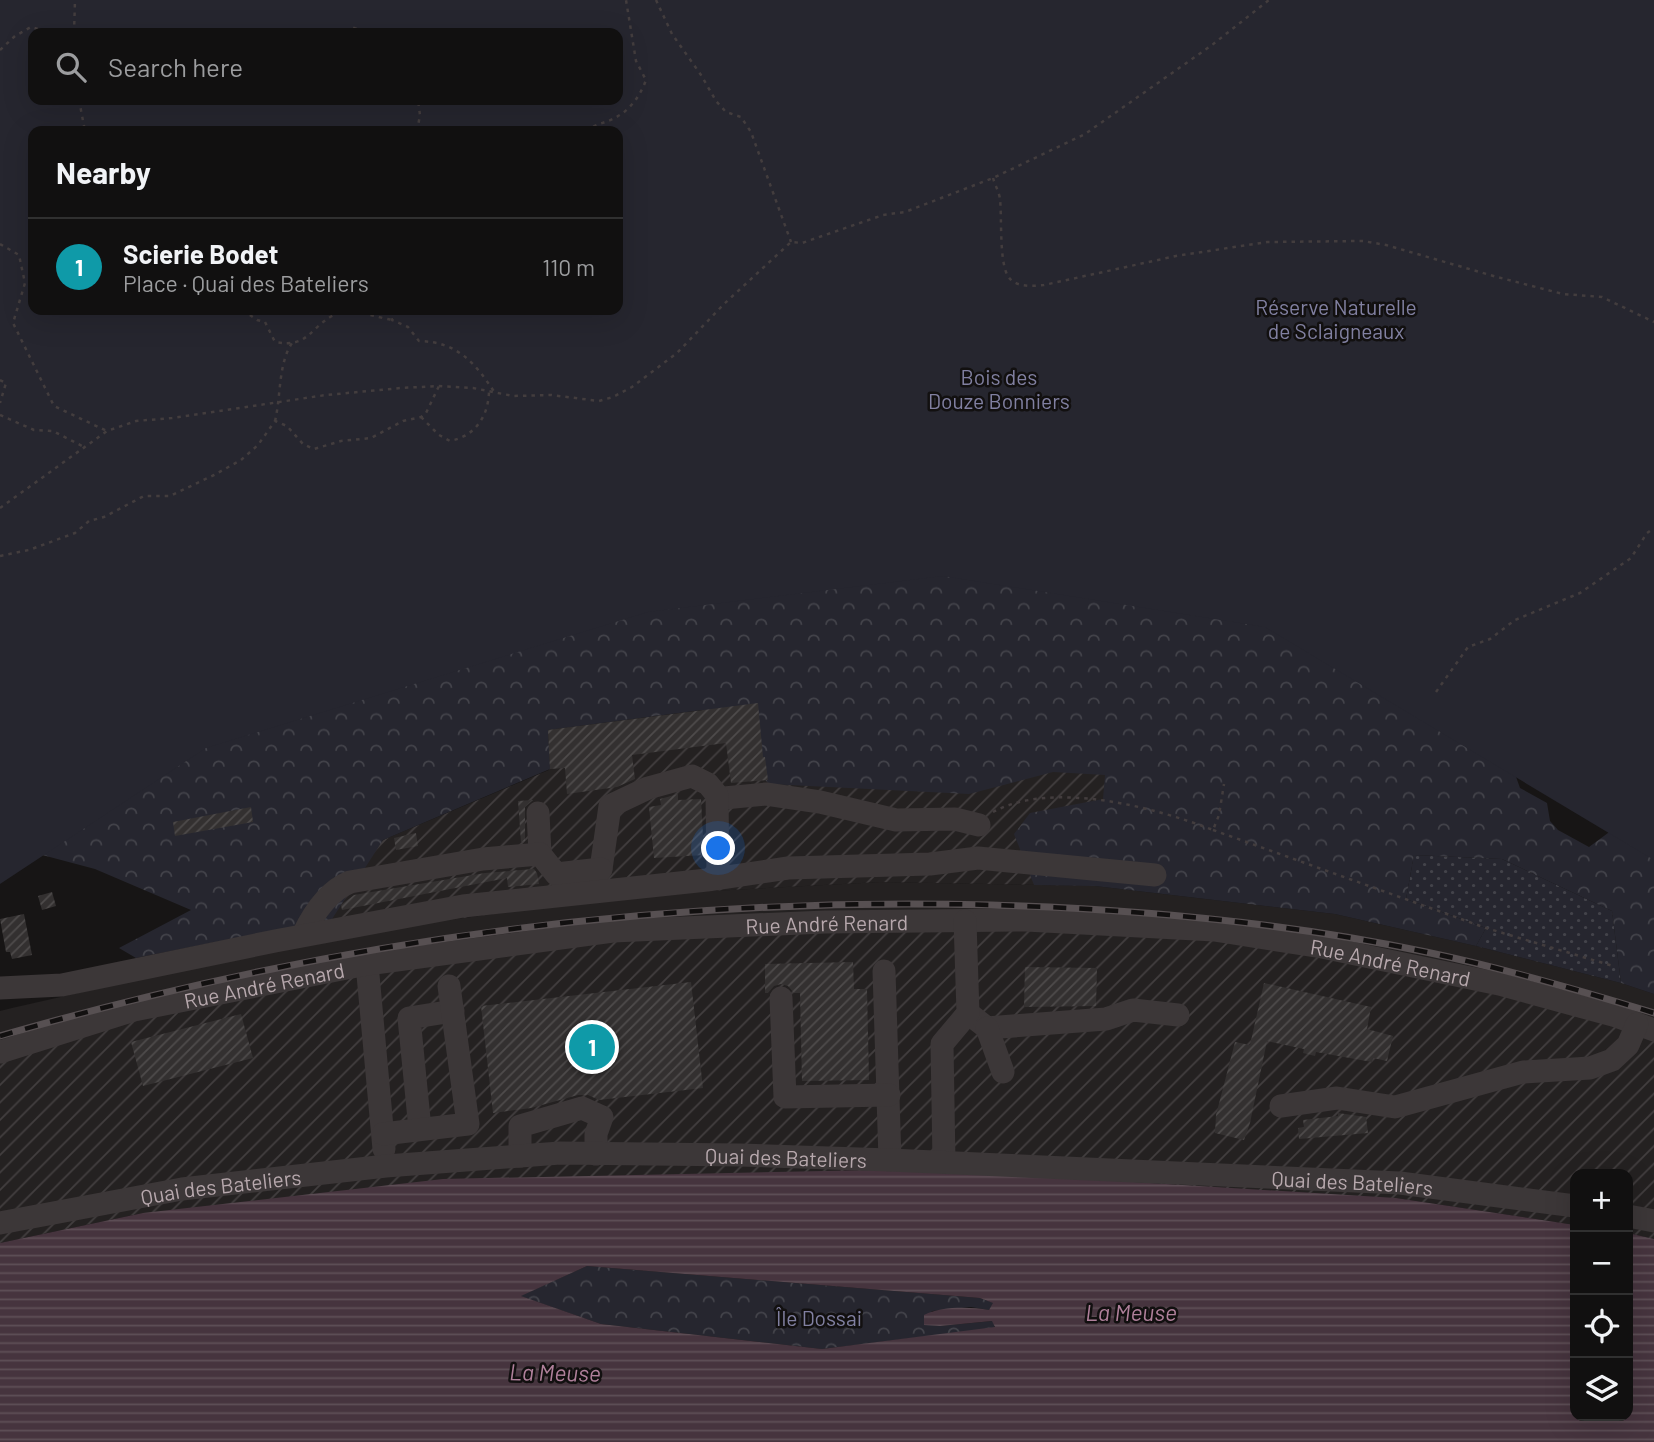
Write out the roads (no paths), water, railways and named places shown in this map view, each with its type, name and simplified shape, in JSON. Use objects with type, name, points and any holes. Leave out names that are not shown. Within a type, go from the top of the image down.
[{"type":"street","points":[[592,892],[592,883],[601,869],[610,806],[648,788],[692,776],[708,783],[717,795],[718,878]]},
{"type":"street","points":[[724,798],[766,794],[820,802],[897,820],[955,819],[979,825]]},
{"type":"street","points":[[538,813],[540,854],[557,885],[592,892],[788,868],[930,864],[978,858],[1155,874]]},
{"type":"street","points":[[303,935],[323,903],[337,888],[350,882],[483,859],[540,854]]},
{"type":"street","points":[[0,988],[62,985],[303,935],[463,906],[557,885],[601,869]]},
{"type":"street","name":"Rue André Renard","points":[[0,1052],[134,1010],[367,964],[613,931],[825,922],[1026,920],[1214,930],[1322,947],[1499,984],[1645,1027]]},
{"type":"street","points":[[944,1162],[942,1044],[968,1013],[965,921]]},
{"type":"street","points":[[367,964],[386,1166]]},
{"type":"street","points":[[884,971],[890,1160]]},
{"type":"street","points":[[383,1134],[468,1124],[449,986]]},
{"type":"street","points":[[781,998],[785,1097],[889,1095]]},
{"type":"street","points":[[988,1028],[1106,1019],[1133,1010],[1178,1015]]},
{"type":"street","points":[[420,1129],[409,1017],[453,1011]]},
{"type":"street","points":[[968,1013],[988,1028],[1003,1072]]},
{"type":"street","points":[[1281,1106],[1336,1098],[1395,1107],[1523,1072],[1590,1068],[1612,1060],[1645,1027]]},
{"type":"street","points":[[520,1156],[520,1126],[582,1108],[602,1117],[596,1133],[596,1154]]},
{"type":"street","name":"Quai des Bateliers","points":[[0,1223],[182,1189],[386,1166],[520,1156],[596,1154],[890,1160],[1399,1183],[1570,1205]]},
{"type":"street","points":[[1633,1217],[1654,1221]]},
{"type":"water","name":"La Meuse","points":[[924,1169],[1396,1198],[1570,1224],[1570,1421],[1633,1421],[1633,1234],[1654,1239],[1654,1442],[0,1442],[0,1243],[143,1213],[443,1179]],"holes":[[[587,1266],[980,1298],[993,1303],[989,1310],[939,1310],[924,1315],[924,1325],[992,1321],[995,1327],[822,1349],[601,1324],[521,1296]]]},
{"type":"railway","points":[[0,1036],[122,1003],[244,975],[367,951],[490,932],[739,908],[864,904],[1045,907],[1264,925],[1455,958],[1654,1013]]},
{"type":"place","name":"Scierie Bodet","points":[[592,1047]]},
{"type":"park label","name":"Réserve Naturelle de Sclaigneaux","points":[[1336,318]]},
{"type":"park label","name":"Bois des Douze Bonniers","points":[[999,388]]},
{"type":"park label","name":"Île Dossai","points":[[819,1317]]}]
